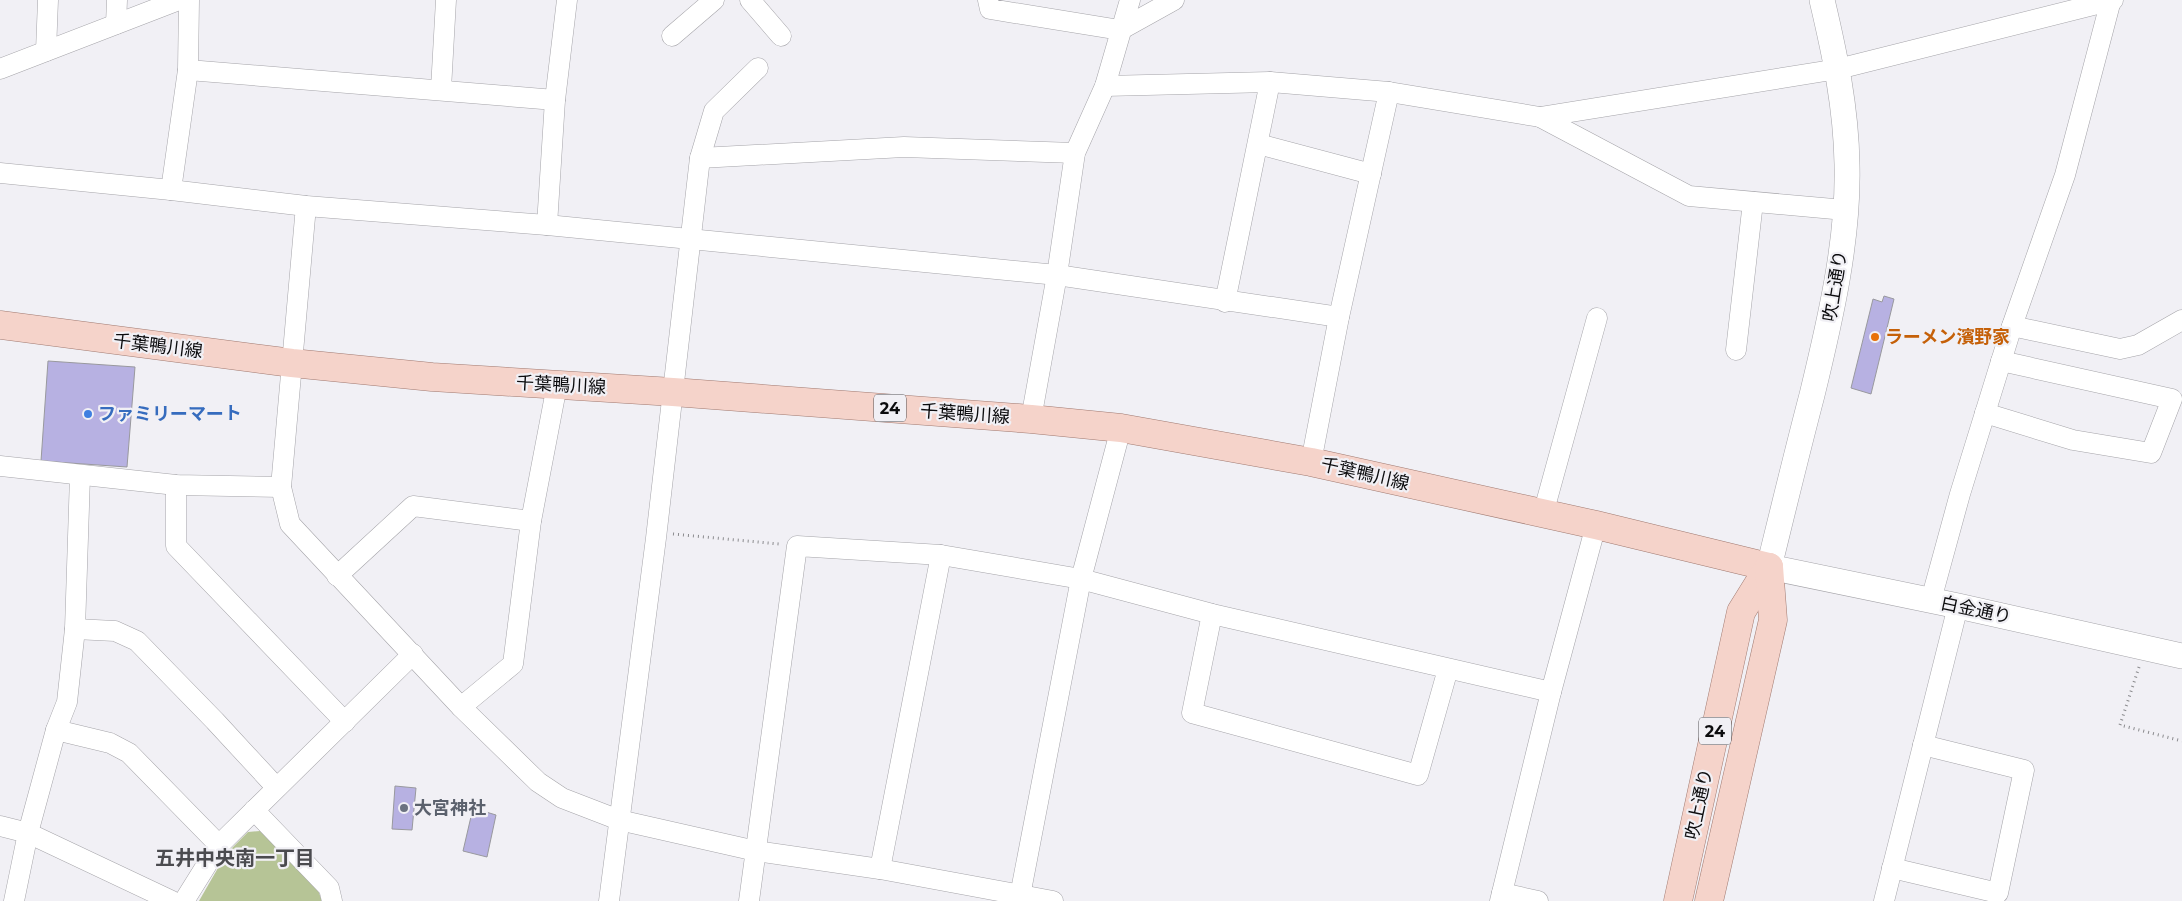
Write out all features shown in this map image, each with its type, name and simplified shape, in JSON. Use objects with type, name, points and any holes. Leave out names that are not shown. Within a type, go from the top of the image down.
[{"type":"main road","name":"千葉鴨川線","points":[[0,325],[292,363],[432,377],[673,392],[1031,419],[1121,428],[1311,462],[1596,525],[1768,567]]},
{"type":"main road","name":"吹上通り","points":[[1678,901],[1741,612],[1768,567]]},
{"type":"main road","name":"吹上通り","points":[[1709,901],[1773,620],[1768,567]]},
{"type":"street","points":[[46,51],[48,0]]},
{"type":"street","points":[[116,24],[117,0]]},
{"type":"street","points":[[172,190],[188,70],[189,0]]},
{"type":"street","points":[[441,90],[446,0]]},
{"type":"street","points":[[547,225],[556,100],[567,0]]},
{"type":"street","points":[[672,36],[714,0]]},
{"type":"street","points":[[750,0],[781,36]]},
{"type":"street","points":[[988,0],[990,9],[1120,30],[1174,0]]},
{"type":"street","points":[[1031,419],[1057,275],[1075,153],[1106,86],[1120,30],[1130,0]]},
{"type":"street","name":"吹上通り","points":[[1768,567],[1834,308],[1845,210],[1847,147],[1838,69],[1822,0]]},
{"type":"street","points":[[1106,86],[1270,82],[1389,92],[1540,116],[1838,69],[2112,0],[2065,175],[2012,326],[1931,600]]},
{"type":"street","points":[[0,70],[172,1]]},
{"type":"street","points":[[609,901],[656,532],[700,158],[714,110],[758,68]]},
{"type":"street","points":[[188,70],[556,100]]},
{"type":"street","points":[[1225,302],[1270,82]]},
{"type":"street","points":[[1311,462],[1339,317],[1389,92]]},
{"type":"street","points":[[1540,116],[1689,196],[1845,210]]},
{"type":"street","points":[[1258,144],[1371,174]]},
{"type":"street","points":[[700,158],[904,147],[1075,153]]},
{"type":"street","points":[[0,174],[172,190],[306,206],[547,225],[1057,275],[1225,302],[1339,317]]},
{"type":"street","points":[[1736,350],[1753,202]]},
{"type":"street","points":[[306,206],[281,487],[290,524],[461,707],[538,782],[562,798],[619,820],[756,851],[880,869],[1019,898],[1054,901]]},
{"type":"street","points":[[1543,514],[1598,318]]},
{"type":"street","points":[[2012,326],[2120,349],[2138,345],[2182,320]]},
{"type":"street","points":[[1985,413],[2073,440],[2151,453],[2172,399],[2001,361]]},
{"type":"street","points":[[461,707],[513,664],[532,521],[557,385]]},
{"type":"street","points":[[1019,898],[1081,579],[1121,428]]},
{"type":"street","points":[[0,466],[176,485],[281,487]]},
{"type":"street","points":[[14,901],[28,833],[56,730],[67,702],[75,629],[80,476]]},
{"type":"street","points":[[176,485],[176,546],[345,722]]},
{"type":"street","points":[[337,576],[414,506],[532,521]]},
{"type":"street","points":[[1538,901],[1501,897],[1551,692],[1596,525]]},
{"type":"street","points":[[749,901],[797,546],[940,555],[1081,579],[1212,614],[1551,692]]},
{"type":"street","points":[[880,869],[940,555]]},
{"type":"street","name":"白金通り","points":[[1768,567],[1931,600],[2182,656]]},
{"type":"street","points":[[1884,901],[1958,606]]},
{"type":"street","points":[[1212,614],[1192,713],[1418,775],[1448,668]]},
{"type":"street","points":[[75,629],[115,631],[136,641],[215,721],[276,787]]},
{"type":"street","points":[[184,901],[219,845],[413,654]]},
{"type":"street","points":[[56,730],[110,743],[129,754],[219,845]]},
{"type":"street","points":[[1892,868],[1998,893],[2024,770],[1923,745]]},
{"type":"street","points":[[254,810],[329,888],[332,901]]},
{"type":"street","points":[[0,826],[28,833],[172,901]]},
{"type":"path","points":[[656,532],[797,546]]},
{"type":"path","points":[[2146,648],[2120,725],[2182,741]]},
{"type":"green space","points":[[260,831],[318,890],[322,901],[199,901],[226,854],[248,832]]},
{"type":"building","points":[[1884,296],[1894,299],[1871,394],[1851,388],[1873,299],[1882,302]]},
{"type":"building","name":"ファミリーマート","points":[[48,361],[135,367],[127,467],[41,461]]},
{"type":"building","name":"大宮神社","points":[[395,786],[416,788],[412,830],[392,829]]},
{"type":"building","points":[[473,808],[496,815],[487,857],[463,851]]},
{"type":"place","name":"ラーメン濱野家","points":[[1875,337]]},
{"type":"place","name":"ファミリーマート","points":[[88,414]]},
{"type":"place","name":"大宮神社","points":[[404,808]]},
{"type":"district","name":"五井中央南一丁目","points":[[235,858]]}]
